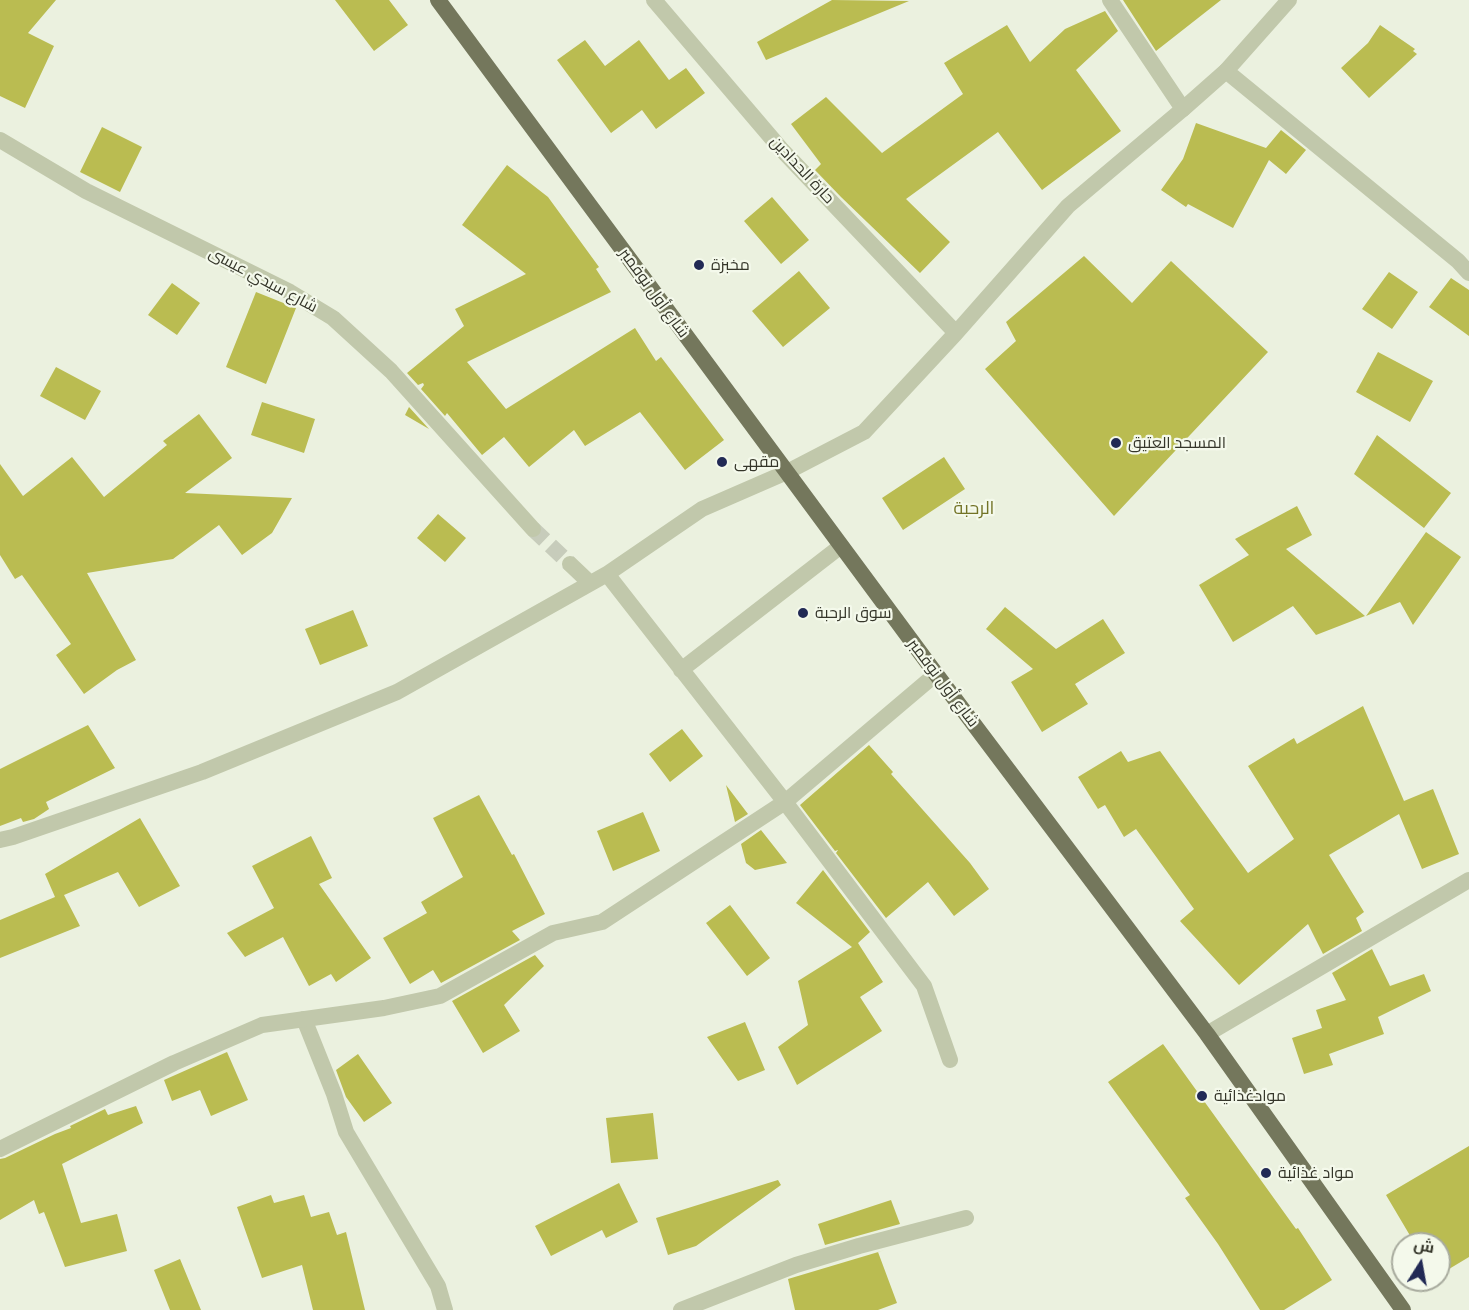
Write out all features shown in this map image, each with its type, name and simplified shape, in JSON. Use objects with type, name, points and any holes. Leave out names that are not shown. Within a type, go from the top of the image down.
[{"type":"main road","name":"شارع أول نوفمبر","points":[[438,0],[936,674],[1207,1034],[1403,1310]]},
{"type":"street","name":"حارة الحدادين","points":[[654,0],[781,149],[956,333]]},
{"type":"street","points":[[1110,0],[1183,109]]},
{"type":"street","points":[[0,840],[202,772],[397,692],[608,573],[702,509],[787,472],[864,432],[956,333],[1068,206],[1226,71],[1288,0]]},
{"type":"street","points":[[1226,71],[1458,261],[1469,273]]},
{"type":"street","name":"شارع سيدي عيسى","points":[[0,140],[86,191],[290,292],[333,318],[391,371],[532,529]]},
{"type":"street","points":[[681,670],[841,546]]},
{"type":"street","points":[[570,564],[590,583]]},
{"type":"street","points":[[608,573],[924,986],[950,1060]]},
{"type":"street","points":[[0,1149],[174,1063],[262,1025],[384,1008],[440,996],[553,933],[602,922],[785,802],[936,674]]},
{"type":"street","points":[[1207,1034],[1469,880]]},
{"type":"street","points":[[304,1019],[334,1094],[346,1132],[438,1286],[445,1310]]},
{"type":"street","points":[[681,1310],[796,1265],[966,1218]]},
{"type":"building","points":[[0,0],[56,0],[28,33],[54,46],[25,108],[0,96]]},
{"type":"building","points":[[335,0],[389,0],[408,25],[374,51]]},
{"type":"building","points":[[832,0],[909,1],[766,60],[757,42]]},
{"type":"building","points":[[1123,0],[1221,0],[1156,51]]},
{"type":"building","points":[[1105,11],[1118,31],[1076,70],[1121,131],[1042,190],[998,132],[906,199],[950,242],[920,273],[815,170],[821,164],[791,124],[826,97],[882,153],[963,94],[944,63],[1007,25],[1030,62],[1065,29]]},
{"type":"building","points":[[1380,25],[1415,49],[1413,51],[1417,54],[1369,98],[1341,68],[1368,43]]},
{"type":"building","points":[[585,40],[605,66],[639,40],[669,80],[686,68],[705,93],[656,129],[642,110],[611,133],[557,60]]},
{"type":"building","points":[[1196,123],[1266,148],[1281,130],[1306,150],[1286,174],[1269,160],[1233,228],[1188,204],[1186,207],[1161,190],[1183,159]]},
{"type":"building","points":[[102,127],[142,147],[120,192],[80,172]]},
{"type":"building","points":[[507,165],[548,197],[599,267],[596,269],[611,292],[467,362],[506,409],[635,328],[656,361],[661,357],[724,440],[685,470],[640,412],[585,446],[574,430],[529,467],[504,437],[482,455],[447,413],[445,416],[421,389],[423,383],[418,385],[407,373],[464,326],[455,309],[526,274],[462,225]]},
{"type":"building","points":[[772,197],[809,240],[781,264],[744,221]]},
{"type":"building","name":"المسجد العتيق","points":[[1084,256],[1132,303],[1171,261],[1268,352],[1114,516],[985,369],[1016,341],[1006,322]]},
{"type":"building","points":[[799,271],[830,308],[783,347],[752,311]]},
{"type":"building","points":[[1389,272],[1418,292],[1392,329],[1362,309]]},
{"type":"building","points":[[1451,278],[1469,290],[1469,336],[1429,307]]},
{"type":"building","points":[[172,283],[200,303],[177,335],[148,315]]},
{"type":"building","points":[[256,292],[296,308],[266,384],[226,367]]},
{"type":"building","points":[[1378,352],[1433,381],[1410,422],[1356,392]]},
{"type":"building","points":[[56,367],[101,391],[85,420],[40,396]]},
{"type":"building","points":[[262,402],[315,419],[304,453],[251,435]]},
{"type":"building","points":[[409,407],[429,429],[405,415]]},
{"type":"building","points":[[199,414],[232,458],[185,493],[292,498],[272,533],[242,555],[219,525],[173,559],[87,573],[136,660],[117,670],[84,694],[56,655],[71,644],[22,575],[15,579],[0,555],[0,464],[23,496],[72,457],[104,497],[167,445],[163,441]]},
{"type":"building","points":[[1377,435],[1451,493],[1424,528],[1354,474]]},
{"type":"building","points":[[944,457],[965,489],[903,530],[882,498]]},
{"type":"building","points":[[1297,506],[1312,535],[1286,549],[1365,616],[1316,635],[1293,606],[1233,642],[1199,585],[1249,555],[1235,539]]},
{"type":"building","points":[[438,514],[466,538],[445,562],[417,538]]},
{"type":"building","points":[[1426,532],[1461,557],[1413,625],[1400,602],[1366,616]]},
{"type":"building","points":[[1005,607],[1056,649],[1103,619],[1125,653],[1075,684],[1088,704],[1042,732],[1011,682],[1033,669],[986,629]]},
{"type":"building","points":[[353,610],[368,646],[320,665],[305,629]]},
{"type":"building","points":[[1363,706],[1404,801],[1433,789],[1459,854],[1422,869],[1399,814],[1329,855],[1364,912],[1356,918],[1362,931],[1323,954],[1308,924],[1239,985],[1180,921],[1194,909],[1136,829],[1124,837],[1105,805],[1098,809],[1078,777],[1121,751],[1128,762],[1160,751],[1248,873],[1294,839],[1248,766],[1294,738],[1297,744]]},
{"type":"building","points":[[88,725],[115,768],[46,802],[49,809],[34,819],[23,822],[21,818],[0,826],[0,769]]},
{"type":"building","points":[[682,729],[703,756],[670,782],[649,754]]},
{"type":"building","points":[[869,745],[893,772],[891,774],[970,863],[989,889],[954,916],[928,882],[886,918],[836,853],[838,850],[835,851],[800,805]]},
{"type":"building","points":[[726,785],[748,814],[735,822]]},
{"type":"building","points":[[479,795],[512,855],[514,854],[545,914],[512,931],[520,940],[441,983],[433,970],[410,984],[383,938],[427,913],[421,902],[463,877],[433,818]]},
{"type":"building","points":[[643,812],[660,851],[613,871],[597,831]]},
{"type":"building","points":[[140,818],[180,886],[139,907],[118,872],[64,895],[80,926],[0,958],[0,920],[55,897],[45,874]]},
{"type":"building","points":[[761,830],[787,863],[755,870],[746,863],[741,844]]},
{"type":"building","points":[[311,836],[332,878],[319,884],[371,958],[336,982],[331,974],[309,986],[283,937],[245,957],[227,933],[274,908],[252,866]]},
{"type":"building","points":[[823,870],[870,932],[858,943],[883,982],[860,997],[882,1031],[797,1085],[778,1047],[808,1025],[798,981],[852,947],[796,903]]},
{"type":"building","points":[[730,905],[770,958],[747,976],[706,923]]},
{"type":"building","points":[[1372,949],[1390,986],[1424,974],[1431,991],[1378,1017],[1384,1034],[1329,1054],[1333,1065],[1304,1074],[1292,1038],[1322,1028],[1316,1010],[1346,1000],[1332,973]]},
{"type":"building","points":[[535,955],[544,966],[504,1005],[520,1031],[483,1053],[452,1001]]},
{"type":"building","points":[[745,1022],[765,1070],[738,1081],[707,1037]]},
{"type":"building","points":[[1163,1044],[1296,1229],[1298,1228],[1332,1280],[1284,1310],[1260,1310],[1218,1244],[1185,1198],[1190,1195],[1108,1082]]},
{"type":"building","points":[[227,1052],[248,1100],[211,1116],[200,1090],[172,1101],[164,1080]]},
{"type":"building","points":[[358,1054],[392,1103],[364,1122],[346,1097],[336,1070]]},
{"type":"building","points":[[136,1106],[143,1123],[62,1164],[81,1223],[117,1214],[127,1251],[65,1267],[44,1212],[39,1214],[34,1200],[0,1220],[0,1159],[71,1128],[70,1126],[105,1109],[108,1115]]},
{"type":"building","points":[[653,1113],[658,1159],[611,1163],[606,1118]]},
{"type":"building","points":[[1469,1146],[1469,1257],[1451,1268],[1451,1232],[1408,1232],[1386,1195]]},
{"type":"building","points":[[778,1180],[781,1185],[696,1246],[668,1255],[656,1218]]},
{"type":"building","points":[[619,1183],[638,1222],[606,1238],[602,1230],[551,1256],[535,1226]]},
{"type":"building","points":[[271,1195],[274,1203],[304,1195],[311,1217],[329,1212],[337,1235],[346,1232],[365,1310],[313,1310],[302,1265],[262,1278],[237,1207]]},
{"type":"building","points":[[891,1200],[900,1224],[825,1245],[818,1224]]},
{"type":"building","points":[[878,1252],[897,1303],[878,1310],[795,1310],[788,1279]]},
{"type":"building","points":[[180,1259],[201,1310],[170,1310],[154,1270]]},
{"type":"tunnel","points":[[533,529],[570,564]]},
{"type":"place","name":"مخبزة","points":[[699,265]]},
{"type":"place","name":"المسجد العتيق","points":[[1116,443]]},
{"type":"place","name":"مقهى","points":[[722,462]]},
{"type":"place","name":"سوق الرحبة","points":[[803,613]]},
{"type":"place","name":"موادغذائية","points":[[1202,1096]]},
{"type":"place","name":"مواد غذائية","points":[[1266,1173]]},
{"type":"district","name":"الرحبة","points":[[974,509]]}]
